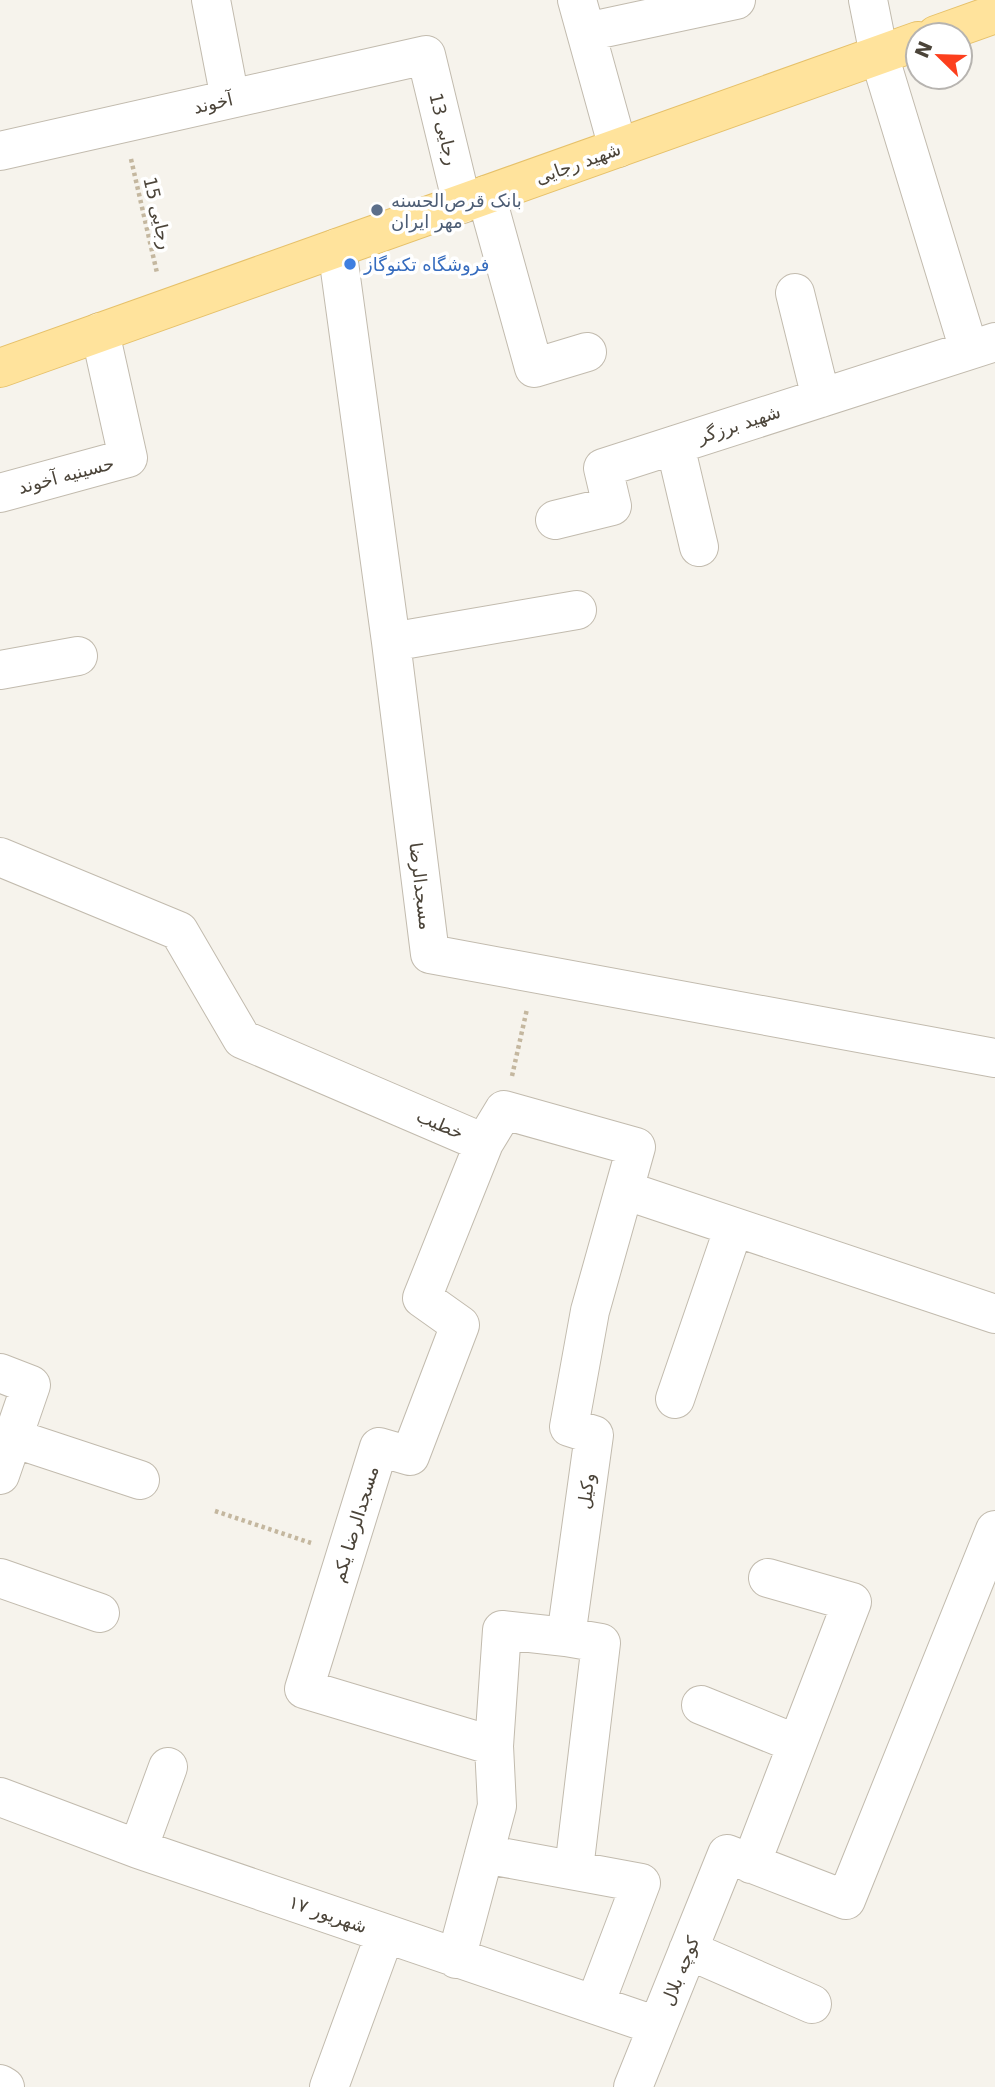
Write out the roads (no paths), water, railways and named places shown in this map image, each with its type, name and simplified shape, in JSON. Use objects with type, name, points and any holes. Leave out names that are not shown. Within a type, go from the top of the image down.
[{"type":"main road","points":[[974,21],[995,14]]},
{"type":"main road","name":"شهید رجایی","points":[[0,368],[904,46]]},
{"type":"street","points":[[211,0],[230,99]]},
{"type":"street","points":[[618,148],[581,16],[736,0]]},
{"type":"street","name":"شهید برزگر","points":[[555,520],[612,506],[603,468],[982,346],[879,55],[868,0]]},
{"type":"street","name":"آخوند","points":[[0,151],[426,55]]},
{"type":"street","name":"رجایی 13","points":[[426,55],[534,368],[587,352]]},
{"type":"street","name":"مسجدالرضا","points":[[338,248],[430,954],[995,1058]]},
{"type":"street","points":[[795,293],[821,398]]},
{"type":"street","name":"حسینیه آخوند","points":[[0,493],[128,458],[100,332]]},
{"type":"street","points":[[675,445],[699,547]]},
{"type":"street","points":[[391,642],[577,610]]},
{"type":"street","points":[[0,670],[78,656]]},
{"type":"street","name":"خطیب","points":[[0,857],[179,931],[242,1039],[484,1143],[504,1111],[636,1147],[624,1190]]},
{"type":"street","name":"مسجدالرضا یکم","points":[[484,1143],[422,1298],[460,1325],[410,1456],[379,1447],[304,1689],[494,1746]]},
{"type":"street","points":[[624,1190],[995,1314]]},
{"type":"street","name":"وکیل","points":[[566,1637],[594,1435],[569,1427],[590,1311],[624,1190]]},
{"type":"street","points":[[675,1399],[734,1227]]},
{"type":"street","points":[[0,1475],[13,1438],[15,1379]]},
{"type":"street","points":[[13,1438],[140,1480]]},
{"type":"street","points":[[739,1859],[846,1900],[986,1578],[995,1530]]},
{"type":"street","points":[[0,1578],[100,1613]]},
{"type":"street","name":"کوچه بلال","points":[[633,2087],[688,1950],[739,1859],[797,1744],[852,1602],[768,1578]]},
{"type":"street","points":[[456,1959],[497,1806],[494,1746],[502,1630],[601,1643],[574,1869]]},
{"type":"street","points":[[701,1704],[797,1744]]},
{"type":"street","points":[[138,1849],[168,1768]]},
{"type":"street","name":"۱۷ شهریور","points":[[0,1797],[138,1849],[657,2026]]},
{"type":"street","points":[[484,1854],[641,1883],[595,2004]]},
{"type":"street","points":[[329,2087],[385,1934]]},
{"type":"street","points":[[688,1950],[812,2004]]},
{"type":"street","points":[[0,2084],[5,2087]]},
{"type":"place","name":"بانک قرص‌الحسنه مهر ایران","points":[[377,210]]},
{"type":"place","name":"فروشگاه تکنوگاز","points":[[350,264]]}]
